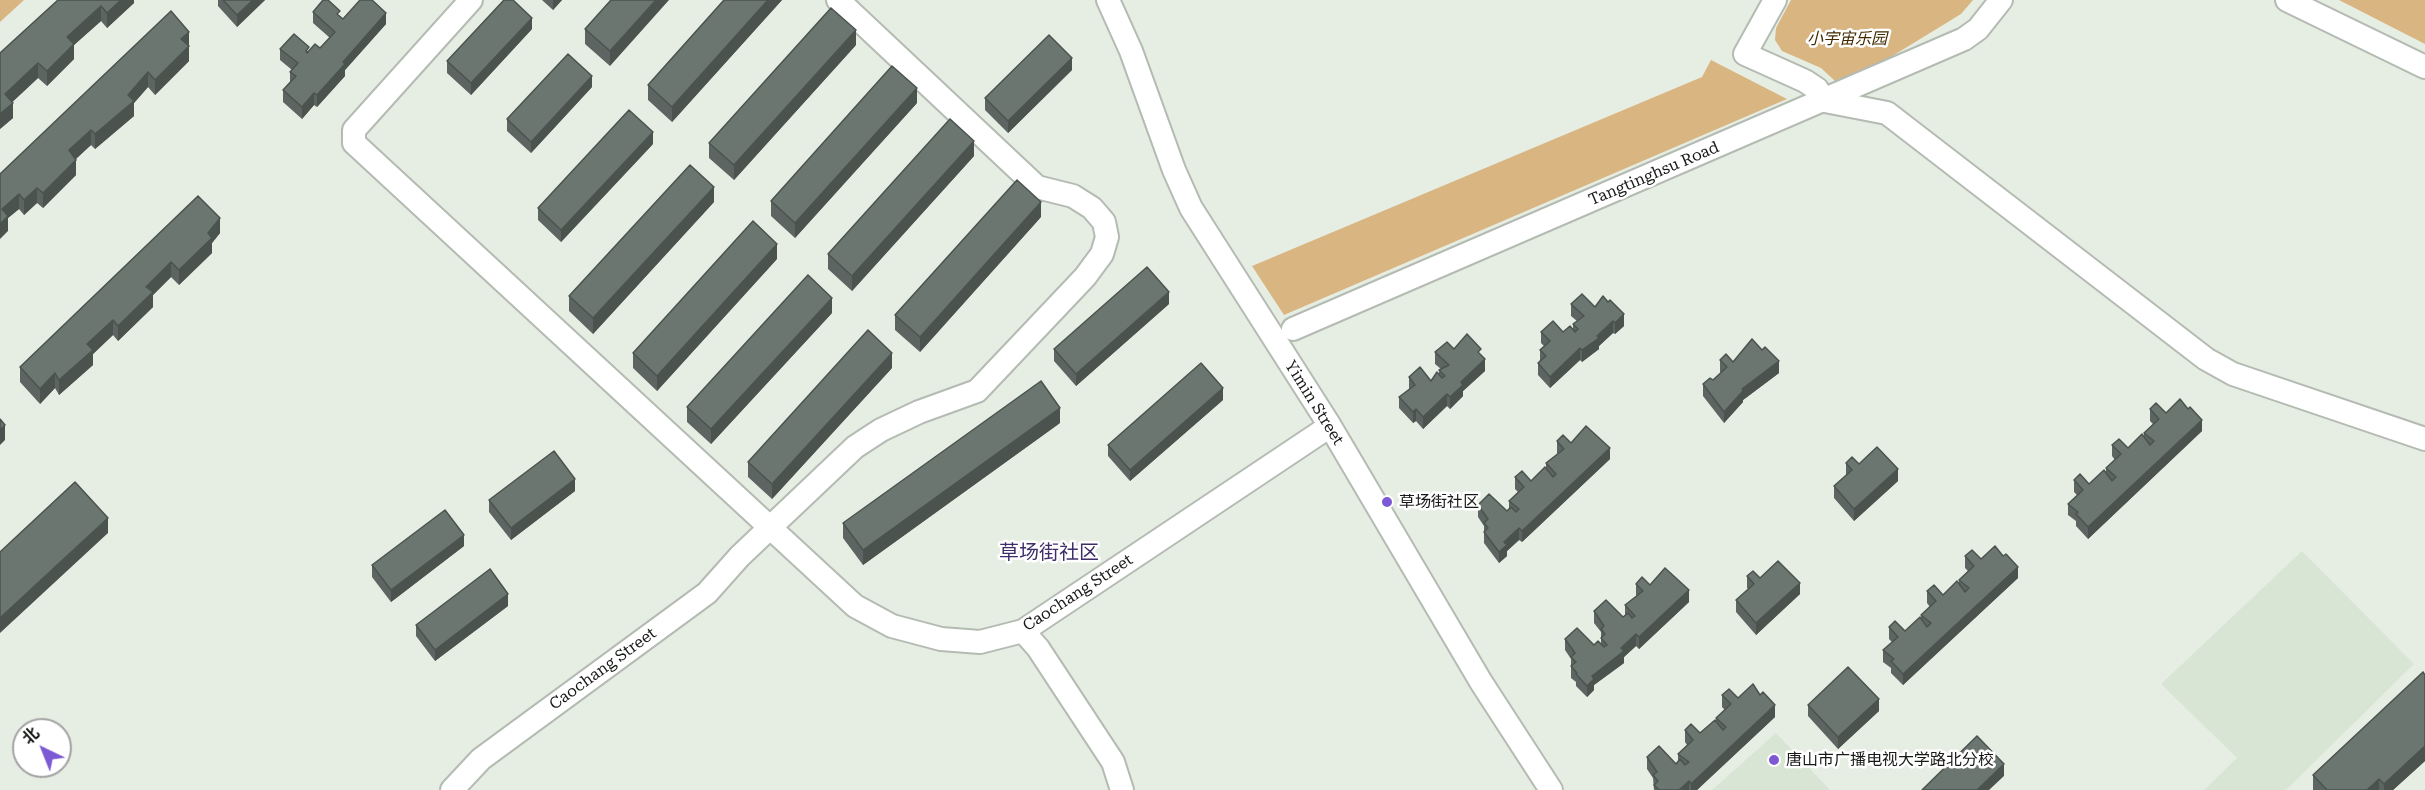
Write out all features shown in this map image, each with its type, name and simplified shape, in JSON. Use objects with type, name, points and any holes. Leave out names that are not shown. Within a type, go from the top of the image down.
[{"type":"street","points":[[471,0],[354,130],[354,143],[771,530],[855,447],[881,430],[919,412],[977,391],[1085,277],[1102,254],[1107,237],[1104,222],[1092,208],[1073,196],[1037,187],[838,0]]},
{"type":"street","name":"Yimin Street","points":[[1108,0],[1131,51],[1174,170],[1191,208],[1330,426],[1481,682],[1551,790]]},
{"type":"street","points":[[1775,0],[1745,54],[1805,81],[1817,89],[1825,101],[1887,113],[2206,358],[2233,374],[2425,439]]},
{"type":"street","name":"Tangtinghsu Road","points":[[1293,329],[1964,39],[1978,29],[2001,0]]},
{"type":"street","points":[[2287,0],[2425,68]]},
{"type":"street","name":"Caochang Street","points":[[452,790],[481,759],[707,593],[740,556],[771,530],[855,606],[892,626],[941,639],[980,642],[1023,631],[1330,426]]},
{"type":"street","points":[[1023,631],[1038,648],[1113,762],[1122,790]]},
{"type":"shaded area","points":[[2302,551],[2414,664],[2286,790],[2204,790],[2237,758],[2161,684]]},
{"type":"shaded area","name":"唐山市广播电视大学路北分校","points":[[1776,733],[1830,790],[1712,790]]},
{"type":"green space","points":[[0,0],[24,0],[0,22]]},
{"type":"green space","name":"小宇宙乐园","points":[[1791,0],[1973,0],[1961,14],[1845,85],[1835,81],[1821,68],[1782,51],[1775,40],[1776,28]]},
{"type":"green space","points":[[2339,0],[2425,0],[2425,44]]},
{"type":"green space","points":[[1711,60],[1787,99],[1284,315],[1252,266],[1702,77]]},
{"type":"building","points":[[58,0],[121,0],[107,13],[101,6],[67,37],[74,44],[47,71],[38,63],[5,94],[13,103],[0,114],[0,53]]},
{"type":"building","points":[[223,0],[253,0],[237,15]]},
{"type":"building","points":[[323,0],[328,0],[340,11],[337,14],[343,19],[360,0],[372,0],[386,13],[343,62],[345,64],[317,95],[314,93],[302,107],[283,90],[296,76],[290,72],[298,63],[280,49],[294,34],[309,47],[307,53],[315,44],[320,48],[335,32],[313,12]]},
{"type":"building","points":[[504,0],[513,0],[532,18],[471,83],[447,61]]},
{"type":"building","points":[[611,0],[656,0],[610,51],[585,29]]},
{"type":"building","points":[[724,0],[768,0],[672,107],[648,85]]},
{"type":"building","points":[[831,8],[856,30],[734,165],[709,143]]},
{"type":"building","points":[[171,11],[189,32],[181,39],[189,46],[155,80],[148,72],[128,95],[134,101],[95,134],[91,130],[69,150],[76,160],[43,193],[37,188],[24,200],[19,194],[2,209],[8,216],[0,224],[0,174]]},
{"type":"building","points":[[1049,35],[1072,58],[1008,121],[985,98]]},
{"type":"building","points":[[568,54],[592,76],[531,142],[507,119]]},
{"type":"building","points":[[892,66],[917,88],[795,223],[771,201]]},
{"type":"building","points":[[629,110],[653,132],[561,230],[538,208]]},
{"type":"building","points":[[950,119],[974,141],[852,276],[828,254]]},
{"type":"building","points":[[690,165],[714,187],[593,318],[569,296]]},
{"type":"building","points":[[1017,180],[1041,202],[920,337],[895,315]]},
{"type":"building","points":[[198,196],[220,218],[208,233],[212,238],[179,270],[171,262],[146,287],[153,292],[118,326],[113,320],[87,344],[93,350],[59,380],[55,373],[40,389],[20,367]]},
{"type":"building","points":[[753,221],[777,244],[657,376],[633,353]]},
{"type":"building","points":[[1147,267],[1169,292],[1076,374],[1054,349]]},
{"type":"building","points":[[808,275],[832,298],[711,429],[687,407]]},
{"type":"building","points":[[1582,294],[1595,307],[1603,296],[1624,314],[1597,336],[1599,338],[1582,350],[1580,348],[1550,377],[1538,363],[1546,356],[1540,350],[1550,341],[1541,332],[1553,321],[1563,332],[1570,326],[1575,332],[1578,329],[1573,324],[1584,316],[1571,304]]},
{"type":"building","points":[[868,330],[892,353],[772,484],[748,462]]},
{"type":"building","points":[[1467,334],[1481,349],[1478,352],[1485,359],[1461,382],[1463,385],[1450,397],[1447,394],[1423,417],[1416,409],[1413,412],[1399,397],[1415,385],[1409,377],[1420,367],[1431,381],[1437,372],[1442,378],[1445,376],[1439,370],[1449,365],[1435,352],[1447,342],[1454,349]]},
{"type":"building","points":[[1752,339],[1762,350],[1765,347],[1779,361],[1742,389],[1743,391],[1724,412],[1703,384],[1710,378],[1713,380],[1727,367],[1720,360],[1726,354],[1733,362]]},
{"type":"building","points":[[1201,363],[1223,388],[1130,470],[1108,445]]},
{"type":"building","points":[[1041,381],[1060,408],[863,550],[843,523]]},
{"type":"building","points":[[2180,399],[2202,420],[2088,527],[2076,514],[2078,512],[2068,504],[2083,490],[2074,480],[2080,474],[2089,484],[2104,470],[2112,481],[2116,477],[2106,468],[2121,454],[2112,445],[2119,439],[2128,448],[2142,434],[2150,445],[2154,441],[2144,433],[2159,419],[2150,409],[2156,403],[2166,413]]},
{"type":"building","points":[[0,419],[5,425],[0,430]]},
{"type":"building","points":[[1586,426],[1610,448],[1522,531],[1519,528],[1504,542],[1507,545],[1499,552],[1484,532],[1488,528],[1484,523],[1488,519],[1478,505],[1489,494],[1507,511],[1511,507],[1516,512],[1519,509],[1509,501],[1524,487],[1515,477],[1522,471],[1531,481],[1545,467],[1553,477],[1556,474],[1546,463],[1564,449],[1557,441],[1563,435],[1571,443]]},
{"type":"building","points":[[1877,447],[1898,469],[1854,509],[1834,486],[1852,470],[1846,463],[1852,457],[1859,464]]},
{"type":"building","points":[[554,451],[575,479],[511,528],[489,500]]},
{"type":"building","points":[[75,482],[108,518],[0,618],[0,552]]},
{"type":"building","points":[[445,510],[464,535],[391,590],[372,565]]},
{"type":"building","points":[[1995,546],[2003,556],[2006,554],[2018,567],[1903,674],[1891,661],[1894,659],[1883,650],[1898,637],[1889,627],[1895,621],[1905,631],[1920,617],[1927,627],[1931,623],[1921,615],[1936,601],[1927,591],[1934,585],[1943,595],[1957,581],[1965,592],[1969,588],[1959,580],[1974,566],[1965,556],[1972,550],[1981,559]]},
{"type":"building","points":[[1778,561],[1800,583],[1756,623],[1736,600],[1754,584],[1747,576],[1753,571],[1760,578]]},
{"type":"building","points":[[1665,568],[1689,590],[1639,637],[1636,634],[1621,648],[1624,651],[1592,676],[1594,679],[1587,686],[1571,666],[1576,662],[1571,657],[1575,653],[1565,639],[1577,628],[1594,645],[1598,641],[1604,647],[1607,645],[1601,638],[1605,634],[1601,629],[1604,626],[1594,611],[1606,600],[1623,617],[1628,613],[1632,618],[1635,616],[1625,605],[1643,591],[1636,584],[1642,577],[1650,585]]},
{"type":"building","points":[[490,569],[508,594],[435,650],[416,625]]},
{"type":"building","points":[[1848,667],[1879,699],[1838,737],[1808,705]]},
{"type":"building","points":[[2423,672],[2425,675],[2425,746],[2384,784],[2379,779],[2367,790],[2327,790],[2313,775]]},
{"type":"building","points":[[1753,684],[1760,695],[1763,692],[1775,705],[1691,784],[1689,781],[1679,790],[1659,790],[1654,785],[1658,781],[1653,775],[1657,772],[1647,757],[1659,746],[1676,764],[1680,759],[1685,765],[1689,762],[1678,754],[1693,740],[1685,730],[1691,724],[1700,733],[1715,720],[1723,730],[1726,727],[1716,718],[1731,704],[1722,695],[1729,689],[1738,698]]},
{"type":"building","points":[[1977,736],[2004,764],[1977,790],[1922,790]]},
{"type":"place","name":"草场街社区","points":[[1387,502]]},
{"type":"place","name":"唐山市广播电视大学路北分校","points":[[1774,760]]},
{"type":"district","name":"草场街社区","points":[[1049,553]]}]
